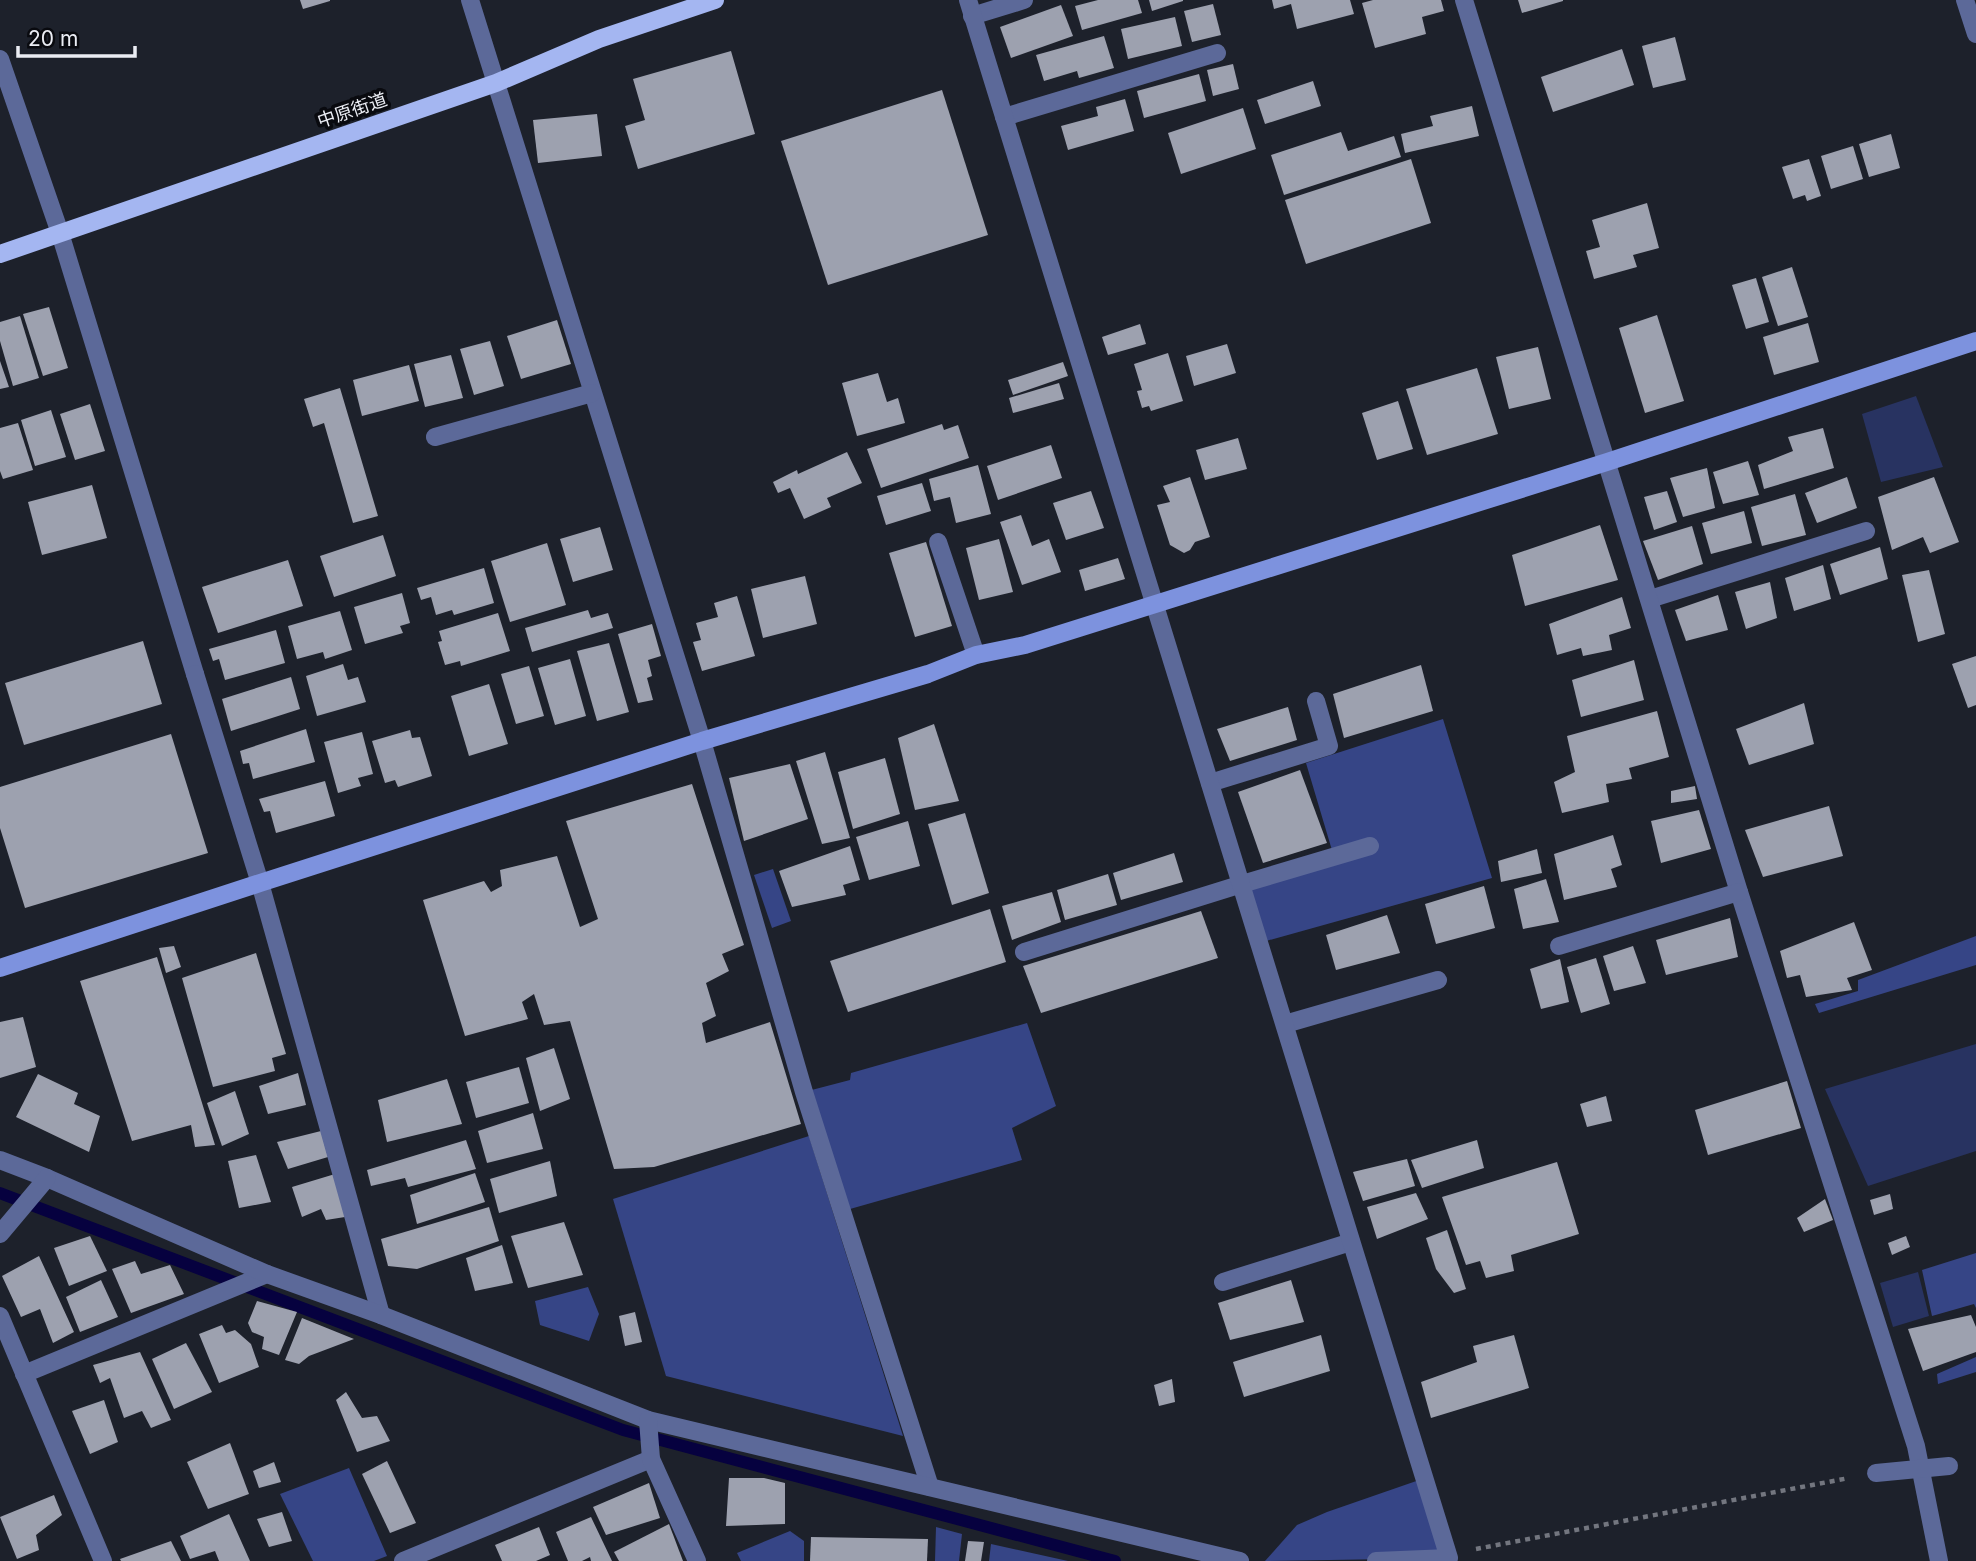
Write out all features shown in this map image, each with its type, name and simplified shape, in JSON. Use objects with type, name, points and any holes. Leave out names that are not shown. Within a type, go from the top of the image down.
[{"type":"main road","name":"中原街道","points":[[0,254],[496,83],[599,39],[715,0]]},
{"type":"street","points":[[470,0],[702,741],[804,1091],[930,1487]]},
{"type":"street","points":[[1024,0],[970,8],[1449,1558],[1376,1561]]},
{"type":"street","points":[[1464,0],[1740,892],[1916,1446],[1939,1561]]},
{"type":"street","points":[[1965,0],[1976,34]]},
{"type":"street","points":[[1004,117],[1217,53]]},
{"type":"street","points":[[0,60],[60,233],[260,883],[381,1315]]},
{"type":"street","points":[[0,968],[702,741],[928,674],[976,655],[1025,645],[1155,605],[1608,462],[1976,341]]},
{"type":"street","points":[[435,437],[592,393]]},
{"type":"street","points":[[1650,599],[1866,531]]},
{"type":"street","points":[[938,542],[976,655]]},
{"type":"street","points":[[1210,783],[1329,746],[1316,701]]},
{"type":"street","points":[[1024,952],[1370,846]]},
{"type":"street","points":[[1559,946],[1740,892]]},
{"type":"street","points":[[1285,1024],[1438,980]]},
{"type":"street","points":[[0,1144],[8,1163],[265,1275],[381,1315],[648,1421],[1240,1561]]},
{"type":"street","points":[[4,1229],[45,1180]]},
{"type":"street","points":[[1223,1282],[1351,1242]]},
{"type":"street","points":[[24,1374],[265,1275]]},
{"type":"street","points":[[0,1316],[103,1561]]},
{"type":"street","points":[[648,1421],[651,1457],[696,1561]]},
{"type":"street","points":[[403,1561],[651,1457]]},
{"type":"street","points":[[1875,1473],[1921,1476],[1949,1466]]},
{"type":"path","points":[[1449,1558],[1472,1550],[1875,1473]]},
{"type":"shaded area","points":[[1916,396],[1943,467],[1881,482],[1862,414]]},
{"type":"shaded area","points":[[1443,719],[1492,878],[1259,943],[1242,884],[1334,857],[1306,763]]},
{"type":"shaded area","points":[[773,869],[791,921],[772,928],[754,875]]},
{"type":"shaded area","points":[[1976,936],[1976,965],[1819,1013],[1815,1004],[1858,991],[1858,980]]},
{"type":"shaded area","points":[[1027,1023],[1056,1106],[1012,1128],[1022,1160],[843,1211],[804,1092],[850,1080],[851,1073]]},
{"type":"shaded area","points":[[1976,1044],[1976,1151],[1868,1186],[1825,1089]]},
{"type":"shaded area","points":[[809,1136],[903,1436],[666,1376],[613,1199]]},
{"type":"shaded area","points":[[1976,1253],[1976,1308],[1974,1304],[1932,1316],[1922,1270]]},
{"type":"shaded area","points":[[1918,1272],[1929,1316],[1893,1327],[1880,1283]]},
{"type":"shaded area","points":[[588,1287],[599,1314],[589,1341],[540,1325],[535,1301]]},
{"type":"shaded area","points":[[1976,1357],[1976,1372],[1938,1384],[1937,1374]]},
{"type":"shaded area","points":[[349,1468],[387,1556],[374,1561],[313,1561],[280,1494]]},
{"type":"shaded area","points":[[1425,1478],[1449,1558],[1265,1561],[1297,1525]]},
{"type":"shaded area","points":[[936,1527],[962,1534],[959,1561],[935,1561]]},
{"type":"shaded area","points":[[790,1531],[804,1541],[804,1561],[741,1561],[737,1553]]},
{"type":"shaded area","points":[[991,1544],[1068,1561],[989,1561]]},
{"type":"building","points":[[300,0],[330,0],[330,1],[303,9]]},
{"type":"building","points":[[1098,0],[1138,0],[1142,13],[1082,30],[1075,6]]},
{"type":"building","points":[[1149,0],[1183,0],[1183,1],[1152,11]]},
{"type":"building","points":[[1272,0],[1350,0],[1354,14],[1297,29],[1291,4],[1274,9]]},
{"type":"building","points":[[1373,0],[1441,0],[1444,11],[1422,17],[1426,34],[1375,48],[1362,3]]},
{"type":"building","points":[[1518,0],[1563,0],[1563,1],[1522,13]]},
{"type":"building","points":[[1213,4],[1221,35],[1192,42],[1184,11]]},
{"type":"building","points":[[1061,5],[1073,36],[1011,58],[1000,27]]},
{"type":"building","points":[[1175,17],[1182,46],[1128,59],[1121,29]]},
{"type":"building","points":[[1104,36],[1114,68],[1079,78],[1077,71],[1044,81],[1036,55]]},
{"type":"building","points":[[1675,37],[1686,80],[1653,88],[1642,46]]},
{"type":"building","points":[[1622,49],[1634,85],[1553,112],[1541,77]]},
{"type":"building","points":[[731,51],[755,134],[638,169],[625,126],[645,120],[633,79]]},
{"type":"building","points":[[1233,64],[1239,89],[1213,96],[1207,70]]},
{"type":"building","points":[[1199,74],[1206,101],[1144,118],[1137,91]]},
{"type":"building","points":[[1313,81],[1321,106],[1265,124],[1257,100]]},
{"type":"building","points":[[942,90],[988,235],[828,285],[781,141]]},
{"type":"building","points":[[1125,99],[1134,131],[1068,150],[1061,126],[1098,116],[1096,107]]},
{"type":"building","points":[[1472,106],[1479,136],[1405,153],[1401,134],[1433,126],[1430,116]]},
{"type":"building","points":[[1243,108],[1256,149],[1181,174],[1168,133]]},
{"type":"building","points":[[597,114],[602,156],[538,163],[533,120]]},
{"type":"building","points":[[1341,132],[1348,151],[1394,136],[1401,157],[1284,195],[1271,155]]},
{"type":"building","points":[[1891,134],[1900,168],[1869,177],[1859,144]]},
{"type":"building","points":[[1853,146],[1863,179],[1831,189],[1821,156]]},
{"type":"building","points":[[1411,159],[1431,223],[1306,264],[1285,200]]},
{"type":"building","points":[[1809,159],[1821,196],[1807,201],[1805,195],[1793,199],[1782,167]]},
{"type":"building","points":[[1647,203],[1659,248],[1633,255],[1637,267],[1594,279],[1586,251],[1600,247],[1592,220]]},
{"type":"building","points":[[1792,267],[1808,317],[1778,326],[1762,277]]},
{"type":"building","points":[[1756,278],[1769,322],[1746,329],[1732,285]]},
{"type":"building","points":[[49,307],[68,368],[43,376],[23,314]]},
{"type":"building","points":[[1657,315],[1684,401],[1645,413],[1619,328]]},
{"type":"building","points":[[20,316],[39,378],[13,386],[0,341],[0,322]]},
{"type":"building","points":[[557,320],[571,364],[521,379],[507,336]]},
{"type":"building","points":[[1808,323],[1819,362],[1774,375],[1763,337]]},
{"type":"building","points":[[1140,324],[1146,344],[1108,355],[1102,337]]},
{"type":"building","points":[[490,341],[504,386],[474,395],[460,349]]},
{"type":"building","points":[[1227,344],[1236,373],[1194,386],[1186,356]]},
{"type":"building","points":[[1538,347],[1551,399],[1509,409],[1496,357]]},
{"type":"building","points":[[1168,353],[1183,401],[1151,411],[1149,406],[1142,408],[1137,391],[1142,390],[1134,364]]},
{"type":"building","points":[[451,355],[463,398],[425,407],[414,364]]},
{"type":"building","points":[[0,361],[9,387],[0,389]]},
{"type":"building","points":[[1063,362],[1068,376],[1013,395],[1008,380]]},
{"type":"building","points":[[409,365],[419,401],[362,416],[353,380]]},
{"type":"building","points":[[1477,368],[1498,434],[1427,455],[1406,389]]},
{"type":"building","points":[[878,373],[887,402],[898,398],[905,423],[857,436],[842,383]]},
{"type":"building","points":[[1059,383],[1064,399],[1013,413],[1009,398]]},
{"type":"building","points":[[340,388],[378,516],[353,523],[324,423],[313,427],[304,399]]},
{"type":"building","points":[[1398,401],[1413,449],[1377,460],[1362,413]]},
{"type":"building","points":[[90,404],[105,451],[75,460],[60,414]]},
{"type":"building","points":[[51,410],[66,457],[35,466],[21,420]]},
{"type":"building","points":[[18,423],[33,470],[3,479],[0,471],[0,428]]},
{"type":"building","points":[[942,424],[944,430],[958,425],[969,458],[881,488],[867,449]]},
{"type":"building","points":[[1823,428],[1834,468],[1764,489],[1758,465],[1793,451],[1788,437]]},
{"type":"building","points":[[1238,438],[1247,469],[1205,480],[1196,450]]},
{"type":"building","points":[[1051,445],[1062,478],[998,500],[987,466]]},
{"type":"building","points":[[847,452],[862,483],[827,498],[831,507],[804,519],[790,488],[778,493],[773,482],[797,470],[798,474]]},
{"type":"building","points":[[1748,461],[1759,495],[1723,504],[1713,472]]},
{"type":"building","points":[[978,465],[991,514],[956,523],[950,497],[934,501],[929,479]]},
{"type":"building","points":[[1707,468],[1715,508],[1683,517],[1670,478]]},
{"type":"building","points":[[1190,477],[1210,537],[1195,542],[1190,550],[1184,553],[1170,545],[1157,505],[1170,502],[1163,486]]},
{"type":"building","points":[[1847,477],[1857,508],[1817,523],[1805,493]]},
{"type":"building","points":[[1934,477],[1959,542],[1930,553],[1923,537],[1892,550],[1878,497]]},
{"type":"building","points":[[922,483],[931,511],[886,525],[877,496]]},
{"type":"building","points":[[92,485],[107,538],[42,555],[28,502]]},
{"type":"building","points":[[1091,491],[1104,528],[1066,540],[1053,503]]},
{"type":"building","points":[[1667,491],[1677,522],[1654,530],[1644,497]]},
{"type":"building","points":[[1795,494],[1806,535],[1762,546],[1751,507]]},
{"type":"building","points":[[1744,511],[1752,543],[1711,554],[1702,523]]},
{"type":"building","points":[[1021,515],[1032,546],[1049,539],[1061,572],[1022,585],[1000,522]]},
{"type":"building","points":[[1600,525],[1618,580],[1525,606],[1512,555]]},
{"type":"building","points":[[1692,526],[1703,564],[1658,580],[1643,541]]},
{"type":"building","points":[[600,527],[613,570],[573,582],[560,539]]},
{"type":"building","points":[[383,535],[396,576],[334,597],[320,556]]},
{"type":"building","points":[[999,539],[1013,592],[979,600],[966,548]]},
{"type":"building","points":[[926,542],[952,626],[915,637],[889,553]]},
{"type":"building","points":[[547,543],[566,605],[510,622],[491,561]]},
{"type":"building","points":[[1880,547],[1888,579],[1840,595],[1830,564]]},
{"type":"building","points":[[1118,558],[1125,579],[1085,591],[1079,570]]},
{"type":"building","points":[[288,560],[303,606],[218,633],[202,587]]},
{"type":"building","points":[[1823,565],[1831,599],[1794,611],[1785,578]]},
{"type":"building","points":[[484,568],[494,603],[454,615],[452,610],[436,615],[431,597],[421,600],[417,588]]},
{"type":"building","points":[[1929,570],[1945,634],[1918,642],[1902,575]]},
{"type":"building","points":[[805,576],[817,624],[763,638],[751,589]]},
{"type":"building","points":[[1770,582],[1777,618],[1746,629],[1735,592]]},
{"type":"building","points":[[402,593],[410,623],[400,626],[403,633],[365,644],[354,607]]},
{"type":"building","points":[[1718,595],[1728,630],[1686,641],[1675,610]]},
{"type":"building","points":[[737,596],[755,656],[702,671],[693,642],[701,640],[696,623],[718,617],[714,603]]},
{"type":"building","points":[[1622,597],[1631,628],[1609,635],[1612,650],[1583,656],[1581,648],[1557,655],[1549,624]]},
{"type":"building","points":[[588,610],[591,618],[608,613],[613,628],[532,652],[525,628]]},
{"type":"building","points":[[340,611],[352,650],[325,659],[323,652],[297,659],[288,626]]},
{"type":"building","points":[[498,613],[510,651],[461,666],[460,661],[445,665],[438,642],[442,641],[439,631]]},
{"type":"building","points":[[652,624],[661,656],[648,660],[652,676],[647,678],[653,700],[638,703],[618,634]]},
{"type":"building","points":[[276,630],[285,663],[225,680],[219,659],[213,661],[209,649]]},
{"type":"building","points":[[143,641],[162,704],[24,745],[5,683]]},
{"type":"building","points":[[609,643],[629,712],[597,721],[577,651]]},
{"type":"building","points":[[1976,656],[1976,705],[1968,708],[1952,664]]},
{"type":"building","points":[[570,659],[586,716],[555,725],[538,668]]},
{"type":"building","points":[[1634,660],[1644,700],[1581,717],[1572,680]]},
{"type":"building","points":[[343,664],[348,680],[358,677],[366,702],[317,716],[306,676]]},
{"type":"building","points":[[1421,665],[1433,711],[1344,738],[1333,694]]},
{"type":"building","points":[[529,666],[544,716],[516,724],[501,674]]},
{"type":"building","points":[[291,677],[300,709],[231,731],[222,699]]},
{"type":"building","points":[[489,684],[508,744],[469,756],[451,696]]},
{"type":"building","points":[[1804,703],[1814,744],[1749,765],[1736,729]]},
{"type":"building","points":[[1288,707],[1297,740],[1230,761],[1217,729]]},
{"type":"building","points":[[1657,711],[1669,757],[1629,768],[1632,779],[1606,784],[1609,802],[1562,813],[1554,782],[1575,772],[1567,736]]},
{"type":"building","points":[[934,724],[959,801],[915,810],[898,738]]},
{"type":"building","points":[[306,729],[315,762],[253,779],[249,763],[243,764],[240,751]]},
{"type":"building","points":[[410,730],[412,738],[420,737],[432,776],[398,787],[395,780],[385,783],[372,741]]},
{"type":"building","points":[[362,732],[373,774],[358,778],[361,786],[338,793],[324,742]]},
{"type":"building","points":[[171,734],[208,853],[25,908],[0,828],[0,787]]},
{"type":"building","points":[[825,752],[850,838],[822,844],[796,761]]},
{"type":"building","points":[[885,758],[900,814],[853,829],[838,772]]},
{"type":"building","points":[[790,764],[808,819],[744,841],[729,778]]},
{"type":"building","points":[[1300,770],[1327,843],[1263,863],[1238,792]]},
{"type":"building","points":[[325,781],[335,816],[276,833],[270,811],[264,812],[259,799]]},
{"type":"building","points":[[692,784],[744,945],[722,954],[729,971],[706,983],[716,1016],[702,1023],[706,1043],[770,1022],[801,1124],[654,1167],[614,1169],[570,1021],[544,1025],[534,994],[522,1002],[528,1019],[465,1036],[423,900],[484,881],[491,892],[502,886],[500,870],[557,856],[580,927],[598,919],[566,821]]},
{"type":"building","points":[[1695,786],[1697,799],[1671,803],[1671,791]]},
{"type":"building","points":[[1829,806],[1843,856],[1763,877],[1745,830]]},
{"type":"building","points":[[1699,810],[1711,849],[1661,863],[1651,821]]},
{"type":"building","points":[[965,813],[989,893],[952,905],[928,824]]},
{"type":"building","points":[[908,821],[920,866],[869,880],[856,837]]},
{"type":"building","points":[[1613,835],[1622,865],[1611,869],[1617,887],[1564,900],[1554,854]]},
{"type":"building","points":[[850,846],[860,880],[843,885],[846,895],[792,907],[779,871]]},
{"type":"building","points":[[1537,849],[1542,873],[1501,882],[1498,861]]},
{"type":"building","points":[[1174,853],[1183,882],[1121,900],[1113,873]]},
{"type":"building","points":[[1108,874],[1117,905],[1065,920],[1057,890]]},
{"type":"building","points":[[1546,879],[1559,922],[1523,929],[1514,889]]},
{"type":"building","points":[[1484,886],[1495,928],[1436,944],[1425,904]]},
{"type":"building","points":[[1052,892],[1061,922],[1012,940],[1002,906]]},
{"type":"building","points":[[990,909],[1006,962],[848,1012],[830,961]]},
{"type":"building","points":[[1201,911],[1218,958],[1041,1013],[1023,966]]},
{"type":"building","points":[[1387,915],[1400,953],[1336,970],[1326,935]]},
{"type":"building","points":[[1730,918],[1738,957],[1666,975],[1656,940]]},
{"type":"building","points":[[1854,922],[1872,970],[1847,978],[1852,990],[1806,997],[1800,975],[1787,978],[1780,951]]},
{"type":"building","points":[[174,946],[181,967],[166,973],[159,948]]},
{"type":"building","points":[[1633,946],[1646,983],[1614,991],[1603,956]]},
{"type":"building","points":[[256,953],[286,1054],[272,1058],[275,1071],[213,1087],[182,978]]},
{"type":"building","points":[[157,957],[215,1145],[195,1147],[191,1125],[132,1141],[80,981]]},
{"type":"building","points":[[1596,958],[1610,1004],[1581,1013],[1567,967]]},
{"type":"building","points":[[1560,959],[1569,1002],[1541,1009],[1530,969]]},
{"type":"building","points":[[23,1017],[36,1067],[0,1078],[0,1022]]},
{"type":"building","points":[[554,1048],[570,1099],[540,1111],[526,1058]]},
{"type":"building","points":[[519,1067],[529,1103],[476,1118],[466,1082]]},
{"type":"building","points":[[298,1073],[306,1105],[268,1114],[259,1086]]},
{"type":"building","points":[[38,1074],[78,1093],[74,1104],[100,1116],[89,1152],[16,1117]]},
{"type":"building","points":[[447,1079],[462,1124],[387,1142],[378,1100]]},
{"type":"building","points":[[1787,1081],[1801,1128],[1708,1155],[1695,1110]]},
{"type":"building","points":[[235,1091],[249,1134],[222,1146],[207,1103]]},
{"type":"building","points":[[1606,1096],[1612,1121],[1587,1127],[1580,1104]]},
{"type":"building","points":[[533,1113],[543,1149],[487,1163],[478,1131]]},
{"type":"building","points":[[321,1131],[328,1157],[288,1169],[277,1142]]},
{"type":"building","points":[[466,1140],[476,1169],[408,1187],[405,1178],[371,1186],[367,1170]]},
{"type":"building","points":[[1477,1140],[1484,1168],[1422,1188],[1411,1160]]},
{"type":"building","points":[[256,1155],[271,1202],[239,1208],[228,1161]]},
{"type":"building","points":[[1407,1159],[1415,1186],[1363,1201],[1353,1172]]},
{"type":"building","points":[[550,1161],[557,1196],[499,1213],[490,1179]]},
{"type":"building","points":[[1557,1162],[1579,1234],[1511,1255],[1514,1271],[1486,1278],[1480,1261],[1466,1265],[1442,1197]]},
{"type":"building","points":[[475,1173],[485,1202],[417,1224],[410,1195]]},
{"type":"building","points":[[335,1174],[345,1217],[326,1220],[321,1209],[302,1217],[292,1187]]},
{"type":"building","points":[[1416,1193],[1428,1219],[1377,1239],[1367,1207]]},
{"type":"building","points":[[1890,1194],[1893,1209],[1874,1215],[1870,1200]]},
{"type":"building","points":[[1825,1199],[1833,1220],[1804,1232],[1797,1218]]},
{"type":"building","points":[[489,1207],[499,1241],[417,1269],[388,1266],[381,1239]]},
{"type":"building","points":[[564,1222],[583,1275],[528,1288],[511,1236]]},
{"type":"building","points":[[1447,1230],[1466,1289],[1454,1293],[1436,1269],[1426,1238]]},
{"type":"building","points":[[90,1236],[107,1271],[69,1286],[54,1248]]},
{"type":"building","points":[[1906,1236],[1910,1247],[1892,1255],[1888,1243]]},
{"type":"building","points":[[502,1245],[513,1283],[475,1291],[466,1258]]},
{"type":"building","points":[[39,1256],[74,1332],[53,1343],[40,1309],[21,1317],[2,1276]]},
{"type":"building","points":[[135,1261],[141,1274],[170,1265],[184,1294],[131,1313],[112,1269]]},
{"type":"building","points":[[101,1280],[118,1317],[80,1332],[66,1297]]},
{"type":"building","points":[[1291,1280],[1304,1322],[1230,1340],[1218,1303]]},
{"type":"building","points":[[257,1301],[297,1312],[279,1355],[262,1349],[264,1337],[252,1332],[248,1323]]},
{"type":"building","points":[[635,1312],[642,1342],[625,1346],[619,1316]]},
{"type":"building","points":[[1971,1315],[1976,1327],[1976,1352],[1923,1371],[1908,1329]]},
{"type":"building","points":[[302,1318],[354,1339],[309,1356],[299,1364],[285,1360]]},
{"type":"building","points":[[222,1325],[226,1333],[235,1330],[251,1344],[259,1367],[219,1383],[199,1334]]},
{"type":"building","points":[[1321,1335],[1330,1371],[1244,1397],[1233,1362]]},
{"type":"building","points":[[1514,1335],[1529,1388],[1431,1418],[1421,1382],[1477,1362],[1473,1346]]},
{"type":"building","points":[[186,1343],[212,1392],[174,1409],[152,1359]]},
{"type":"building","points":[[140,1352],[171,1420],[151,1428],[142,1411],[124,1418],[110,1378],[100,1383],[93,1365]]},
{"type":"building","points":[[1172,1379],[1175,1402],[1159,1406],[1154,1385]]},
{"type":"building","points":[[346,1392],[362,1418],[377,1416],[390,1441],[357,1452],[336,1400]]},
{"type":"building","points":[[104,1400],[118,1442],[90,1454],[72,1411]]},
{"type":"building","points":[[230,1443],[249,1494],[208,1509],[187,1462]]},
{"type":"building","points":[[387,1461],[416,1523],[390,1533],[362,1474]]},
{"type":"building","points":[[274,1462],[281,1482],[259,1488],[253,1471]]},
{"type":"building","points":[[729,1478],[764,1478],[785,1483],[785,1524],[726,1526]]},
{"type":"building","points":[[649,1483],[660,1518],[606,1535],[593,1507]]},
{"type":"building","points":[[54,1495],[62,1515],[36,1535],[39,1550],[17,1559],[0,1517]]},
{"type":"building","points":[[282,1512],[292,1541],[269,1547],[257,1519]]},
{"type":"building","points":[[229,1514],[250,1561],[219,1561],[215,1551],[190,1559],[180,1536]]},
{"type":"building","points":[[591,1517],[612,1561],[591,1561],[590,1557],[582,1561],[568,1561],[556,1532]]},
{"type":"building","points":[[669,1524],[683,1561],[619,1561],[614,1552]]},
{"type":"building","points":[[539,1527],[550,1555],[536,1561],[502,1561],[495,1545]]},
{"type":"building","points":[[811,1537],[928,1539],[927,1561],[810,1561]]},
{"type":"building","points":[[171,1541],[181,1561],[120,1559]]},
{"type":"building","points":[[968,1541],[984,1542],[981,1561],[965,1561]]},
{"type":"waterway","points":[[0,1193],[623,1430],[1115,1561]]}]
